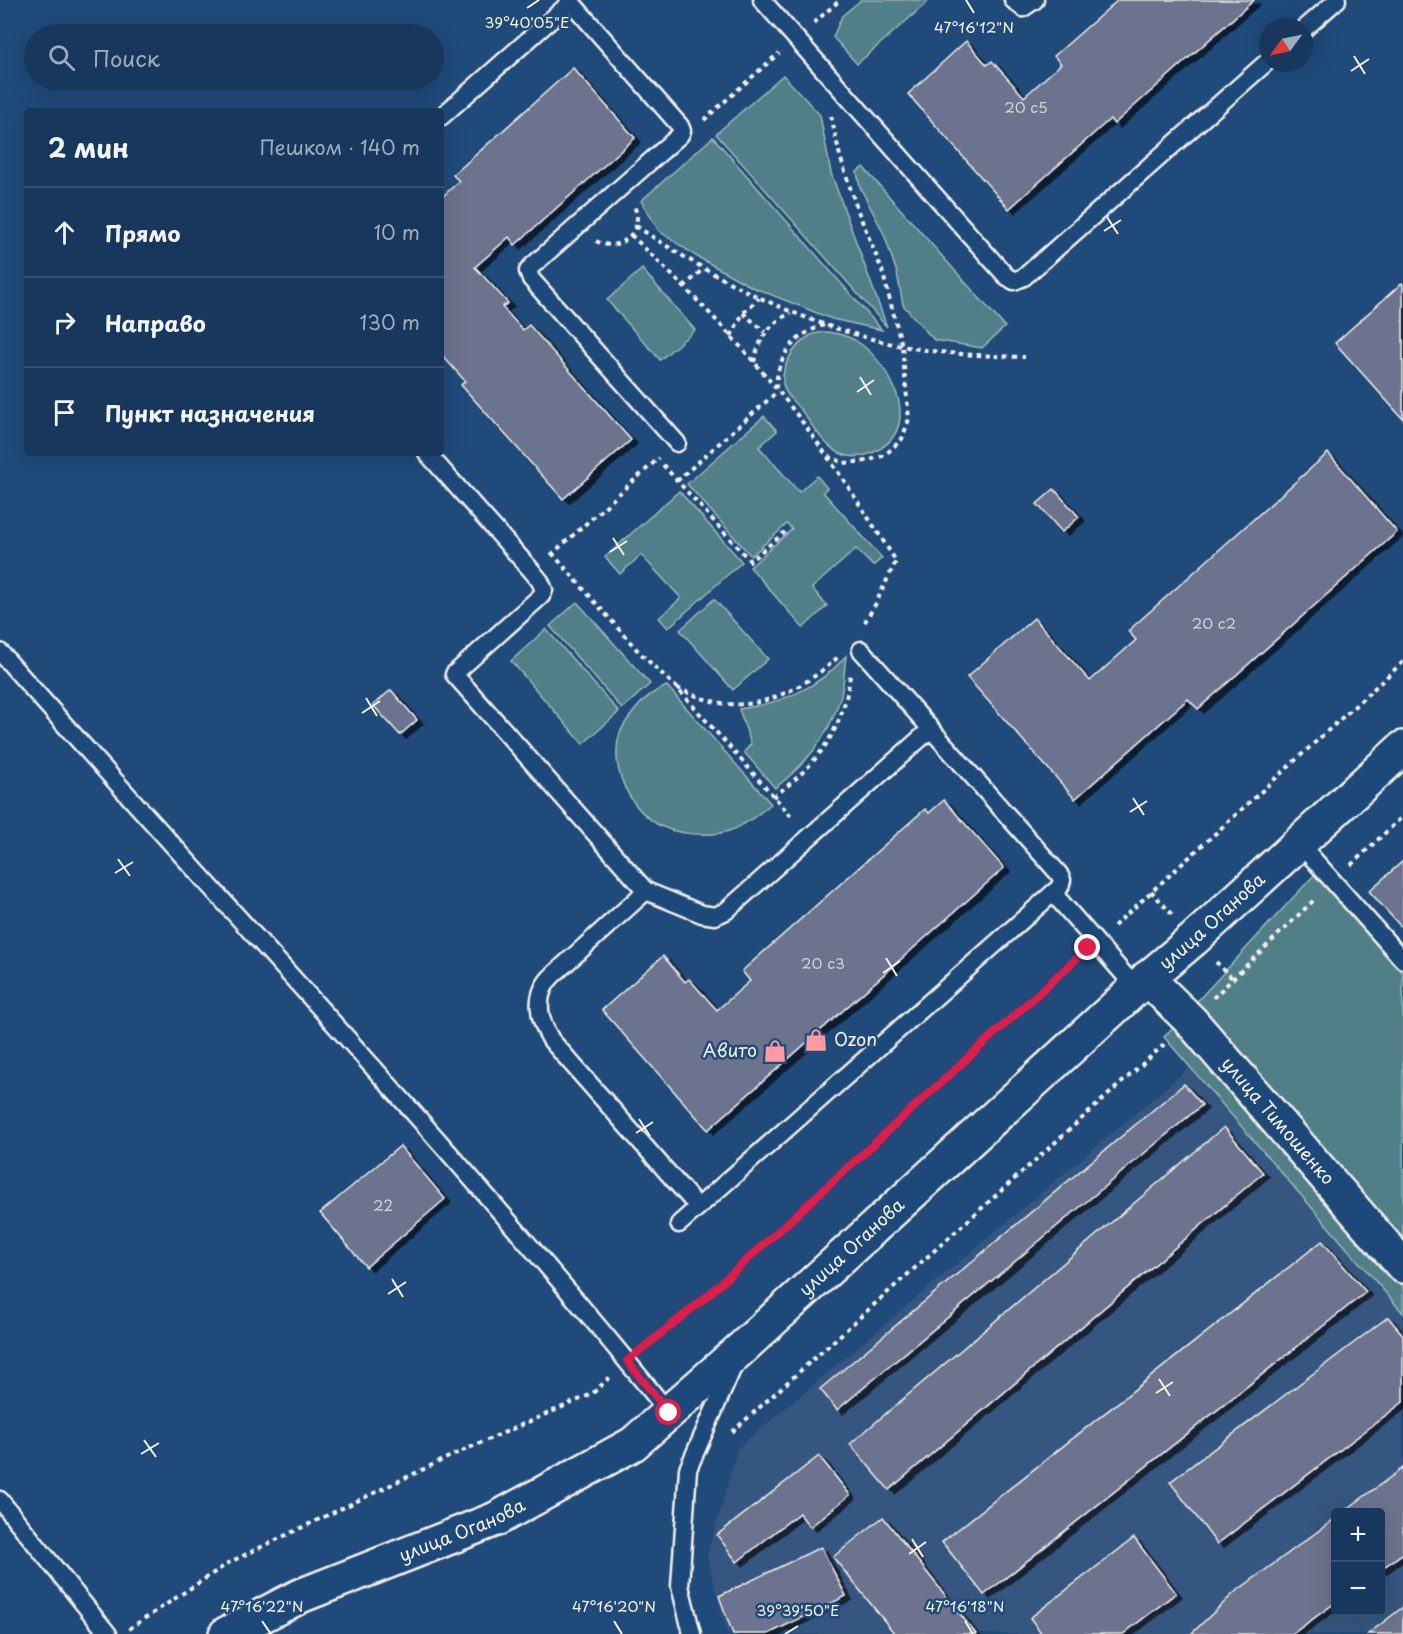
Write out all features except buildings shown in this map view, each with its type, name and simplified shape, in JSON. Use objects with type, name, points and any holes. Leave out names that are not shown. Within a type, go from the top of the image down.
[{"type":"main road","name":"улица Оганова","points":[[226,1634],[300,1596],[496,1519],[633,1444],[742,1348],[1403,748]]},
{"type":"main road","name":"улица Тимошенко","points":[[1142,983],[1191,1021],[1403,1266]]},
{"type":"lane","points":[[762,0],[1006,276],[1014,281],[1024,277],[1259,69]]},
{"type":"lane","points":[[1013,0],[1023,8],[1028,7],[1035,0]]},
{"type":"lane","points":[[1313,21],[1336,0]]},
{"type":"lane","points":[[444,114],[570,1],[680,126],[682,131],[680,135],[528,271],[531,279],[676,443]]},
{"type":"lane","points":[[431,456],[532,571],[544,590],[541,596],[454,674],[646,891],[702,915],[715,916],[726,910],[931,729]]},
{"type":"lane","points":[[679,1224],[1060,887],[1062,880],[1059,874],[861,650]]},
{"type":"lane","points":[[3,660],[457,1163],[669,1413]]},
{"type":"lane","points":[[1299,843],[1403,960]]},
{"type":"lane","points":[[646,891],[545,982],[539,1002],[540,1015],[551,1040],[698,1207]]},
{"type":"lane","points":[[1053,893],[1096,942],[1142,983]]},
{"type":"lane","points":[[692,1634],[680,1586],[688,1469],[742,1348]]},
{"type":"lane","points":[[0,1500],[108,1634]]},
{"type":"path","points":[[809,28],[840,0]]},
{"type":"path","points":[[682,131],[695,128],[780,53]]},
{"type":"path","points":[[827,456],[844,463],[867,461],[885,455],[902,439],[909,419],[902,346],[882,270],[856,206],[840,156],[829,108]]},
{"type":"path","points":[[636,226],[703,269],[759,298],[826,325],[902,346],[947,352],[1025,357]]},
{"type":"path","points":[[631,235],[731,336],[777,390],[827,456],[896,561],[875,605],[859,631]]},
{"type":"path","points":[[684,287],[703,269]]},
{"type":"path","points":[[731,336],[743,313],[759,298]]},
{"type":"path","points":[[754,363],[757,346],[765,332],[782,317],[792,312]]},
{"type":"path","points":[[743,313],[765,332]]},
{"type":"path","points":[[777,390],[776,374],[788,348],[811,329],[826,325]]},
{"type":"path","points":[[677,481],[777,390]]},
{"type":"path","points":[[532,571],[676,443]]},
{"type":"path","points":[[658,459],[750,561],[785,532]]},
{"type":"path","points":[[552,553],[639,652],[677,688],[809,837]]},
{"type":"path","points":[[677,688],[708,700],[732,705],[756,701],[783,694],[808,680],[844,651]]},
{"type":"path","points":[[121,1634],[230,1562],[453,1455],[592,1394],[627,1361],[705,1298],[1403,662]]},
{"type":"path","points":[[774,797],[798,779],[821,754],[836,727],[847,696],[850,669]]},
{"type":"path","points":[[731,1432],[1191,1021],[1232,978],[1403,816]]},
{"type":"shaded area","points":[[1189,1068],[1403,1313],[1403,1634],[727,1634],[707,1556],[738,1448]]},
{"type":"green space","points":[[861,0],[930,0],[857,64],[833,37],[842,16]]},
{"type":"green space","points":[[783,75],[820,115],[831,173],[887,327],[716,134]]},
{"type":"green space","points":[[713,137],[882,330],[832,319],[752,287],[696,256],[659,231],[641,201]]},
{"type":"green space","points":[[863,167],[1005,327],[982,348],[934,340],[903,305],[897,273],[884,234],[860,187],[857,172]]},
{"type":"green space","points":[[642,269],[695,330],[660,360],[607,300]]},
{"type":"green space","points":[[829,332],[851,338],[862,345],[874,356],[893,384],[900,416],[897,430],[888,443],[872,453],[848,456],[829,446],[784,388],[784,370],[795,349],[811,335]]},
{"type":"green space","points":[[764,416],[777,431],[759,447],[799,492],[817,476],[827,488],[823,492],[882,558],[873,566],[856,549],[812,588],[827,606],[803,628],[750,567],[792,529],[787,524],[751,556],[687,484]]},
{"type":"green space","points":[[679,491],[742,562],[668,628],[659,618],[681,598],[641,555],[620,574],[605,557]]},
{"type":"green space","points":[[714,599],[768,659],[733,690],[680,630]]},
{"type":"green space","points":[[577,602],[650,684],[622,709],[550,626]]},
{"type":"green space","points":[[546,629],[619,712],[583,744],[511,661]]},
{"type":"green space","points":[[846,656],[841,697],[828,728],[814,750],[775,788],[744,752],[751,744],[739,709],[770,703],[798,693],[835,668]]},
{"type":"green space","points":[[667,686],[771,804],[740,826],[712,834],[673,831],[657,824],[647,816],[630,796],[619,772],[617,746],[620,733],[642,702]]},
{"type":"green space","points":[[1315,874],[1403,973],[1403,1313],[1164,1037]]},
{"type":"place","name":"Ozon","points":[[816,1040]]},
{"type":"place","name":"Авито","points":[[775,1051]]},
{"type":"route","points":[[669,1413],[627,1361],[705,1298],[1088,948]]}]
